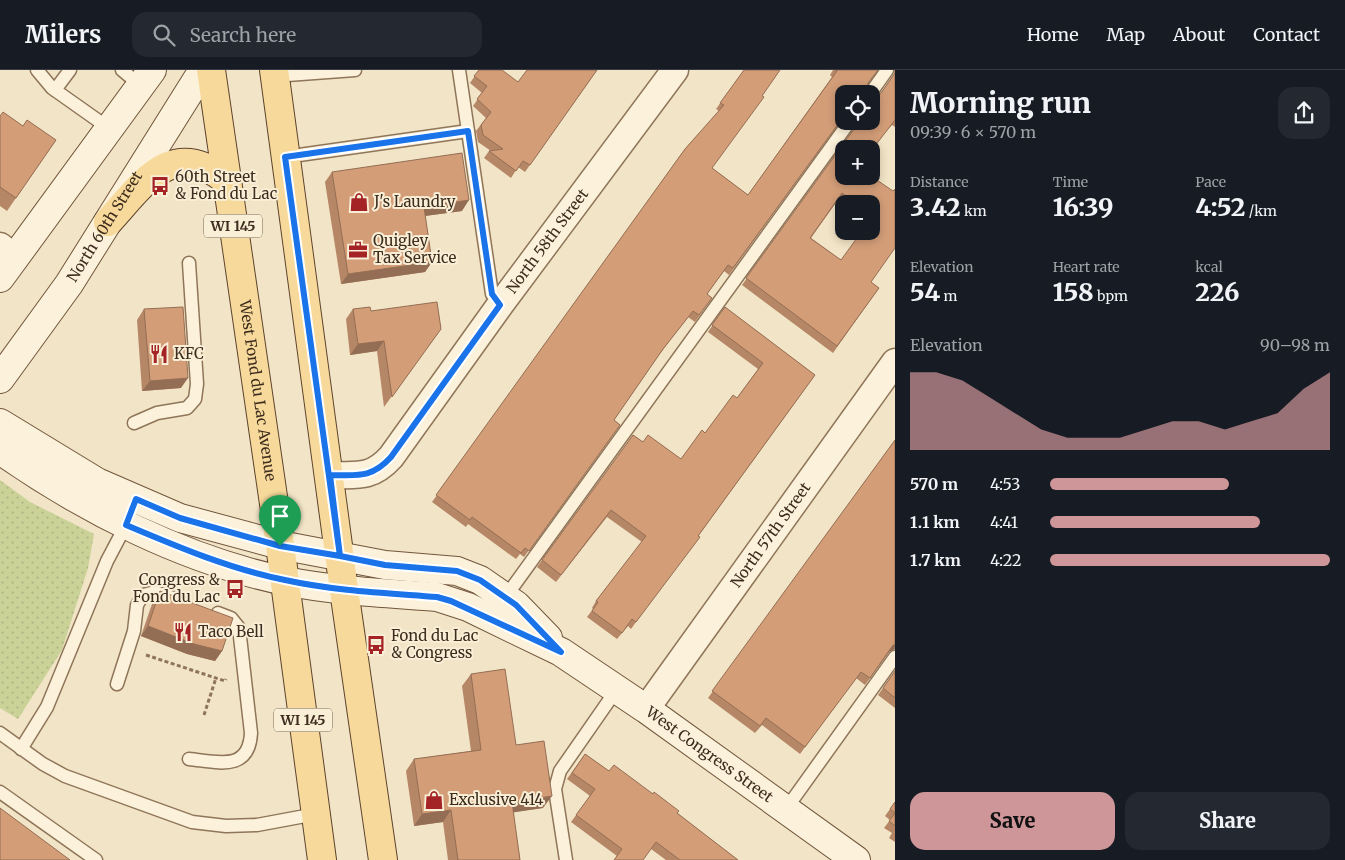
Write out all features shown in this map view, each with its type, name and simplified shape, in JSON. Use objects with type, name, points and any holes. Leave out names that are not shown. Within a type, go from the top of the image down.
[{"type":"main road","name":"West Fond du Lac Avenue","points":[[211,70],[280,546],[322,860]]},
{"type":"main road","points":[[274,73],[330,475],[344,590],[383,860]]},
{"type":"main road","points":[[108,222],[148,178],[170,164],[183,162],[205,167],[227,181]]},
{"type":"street","name":"North 60th Street","points":[[0,379],[69,284],[203,70]]},
{"type":"street","name":"North 58th Street","points":[[330,475],[360,476],[379,470],[391,457],[500,305],[675,70]]},
{"type":"street","points":[[5,261],[110,129],[138,75]]},
{"type":"street","name":"North 57th Street","points":[[646,709],[895,362]]},
{"type":"street","name":"West Congress Street","points":[[0,423],[81,472],[180,518],[280,546],[385,565],[457,571],[480,580],[498,607]]},
{"type":"street","name":"West Congress Street","points":[[0,450],[68,495],[126,525],[208,559],[284,580],[344,590],[437,597],[451,601],[498,607],[530,618],[561,652],[646,709],[856,860]]},
{"type":"lane","points":[[37,70],[42,78],[55,90],[110,129]]},
{"type":"lane","points":[[55,90],[70,70]]},
{"type":"lane","points":[[274,73],[356,70]]},
{"type":"lane","points":[[459,70],[492,294],[500,305]]},
{"type":"lane","points":[[876,85],[887,70]]},
{"type":"lane","points":[[498,607],[843,130]]},
{"type":"lane","points":[[285,157],[468,131]]},
{"type":"lane","points":[[134,423],[157,412],[187,408],[195,399],[197,384],[189,263]]},
{"type":"lane","points":[[21,749],[47,707],[107,561],[126,525],[136,499]]},
{"type":"lane","points":[[117,684],[134,631],[137,605],[144,595],[154,592],[188,604]]},
{"type":"lane","points":[[189,759],[235,762],[244,756],[251,746],[252,733],[239,628],[231,618],[206,609]]},
{"type":"lane","points":[[786,810],[895,657]]},
{"type":"lane","points":[[566,860],[555,789],[556,780],[560,771],[617,689]]},
{"type":"lane","points":[[0,733],[21,749],[65,776],[192,822],[226,826],[257,825],[316,814]]},
{"type":"lane","points":[[0,792],[96,860]]},
{"type":"path","points":[[129,649],[225,681],[229,670],[244,666]]},
{"type":"path","points":[[204,715],[216,678]]},
{"type":"green space","points":[[0,480],[30,502],[94,534],[88,568],[62,650],[18,719],[0,708]]},
{"type":"building","points":[[479,70],[502,70],[518,82],[527,70],[597,70],[530,165],[523,161],[516,171],[489,151],[503,149],[483,135],[481,125],[491,112],[477,99],[487,86],[474,76]]},
{"type":"building","points":[[744,70],[780,70],[762,96],[764,97],[712,168],[748,195],[837,71],[835,70],[878,70],[868,85],[835,85],[835,128],[733,268],[728,265],[707,294],[712,298],[699,315],[693,311],[663,349],[614,420],[620,425],[529,551],[525,548],[521,553],[472,517],[470,520],[436,495],[685,149],[724,105],[720,103]]},
{"type":"building","points":[[895,73],[895,120],[880,140],[846,140],[853,130],[880,130],[880,93]]},
{"type":"building","points":[[3,112],[23,126],[27,120],[56,140],[16,198],[0,187],[0,116]]},
{"type":"building","points":[[462,153],[469,200],[424,207],[432,262],[348,274],[332,172]]},
{"type":"building","points":[[835,155],[835,185],[880,185],[880,182],[893,191],[895,189],[895,248],[871,282],[879,288],[837,346],[746,278]]},
{"type":"building","points":[[437,302],[441,329],[392,397],[384,341],[358,344],[353,309],[370,307],[371,311]]},
{"type":"building","name":"KFC","points":[[183,307],[188,378],[150,381],[144,309]]},
{"type":"building","points":[[725,307],[815,375],[698,536],[700,537],[636,622],[632,619],[622,633],[592,611],[598,602],[596,601],[646,536],[611,510],[561,575],[542,560],[633,435],[643,442],[648,435],[681,459],[702,430],[705,433],[733,395],[737,398],[763,363],[712,325]]},
{"type":"building","points":[[895,440],[895,645],[893,645],[870,678],[861,672],[805,747],[766,718],[760,726],[712,691]]},
{"type":"building","name":"Taco Bell","points":[[160,591],[233,618],[222,651],[194,644],[148,626]]},
{"type":"building","points":[[505,669],[516,745],[544,741],[552,796],[512,802],[520,860],[458,860],[451,810],[422,814],[414,759],[481,750],[471,674]]},
{"type":"building","points":[[895,671],[895,698],[883,688]]},
{"type":"building","points":[[585,754],[609,771],[614,765],[653,794],[654,792],[679,811],[677,813],[738,860],[680,860],[656,842],[643,860],[614,860],[622,849],[576,815],[595,789],[572,773]]},
{"type":"building","points":[[895,802],[895,813],[890,809]]},
{"type":"building","points":[[0,808],[70,860],[0,860]]},
{"type":"building","points":[[895,813],[895,826],[889,821]]},
{"type":"place","name":"60th Street & Fond du Lac","points":[[160,186]]},
{"type":"place","name":"J's Laundry","points":[[359,202]]},
{"type":"place","name":"Quigley Tax Service","points":[[358,250]]},
{"type":"place","name":"KFC","points":[[159,354]]},
{"type":"place","name":"Congress & Fond du Lac","points":[[235,589]]},
{"type":"place","name":"Taco Bell","points":[[183,632]]},
{"type":"place","name":"Fond du Lac & Congress","points":[[376,645]]},
{"type":"place","name":"Exclusive 414","points":[[434,800]]},
{"type":"route","points":[[280,546],[180,518],[136,499],[126,525],[208,559],[284,580],[344,590],[437,597],[451,601],[490,617],[561,652],[516,605],[480,580],[457,571],[385,565],[340,556],[330,475],[360,476],[379,470],[391,457],[500,305],[492,294],[468,131],[285,157],[340,556],[280,546]]}]
